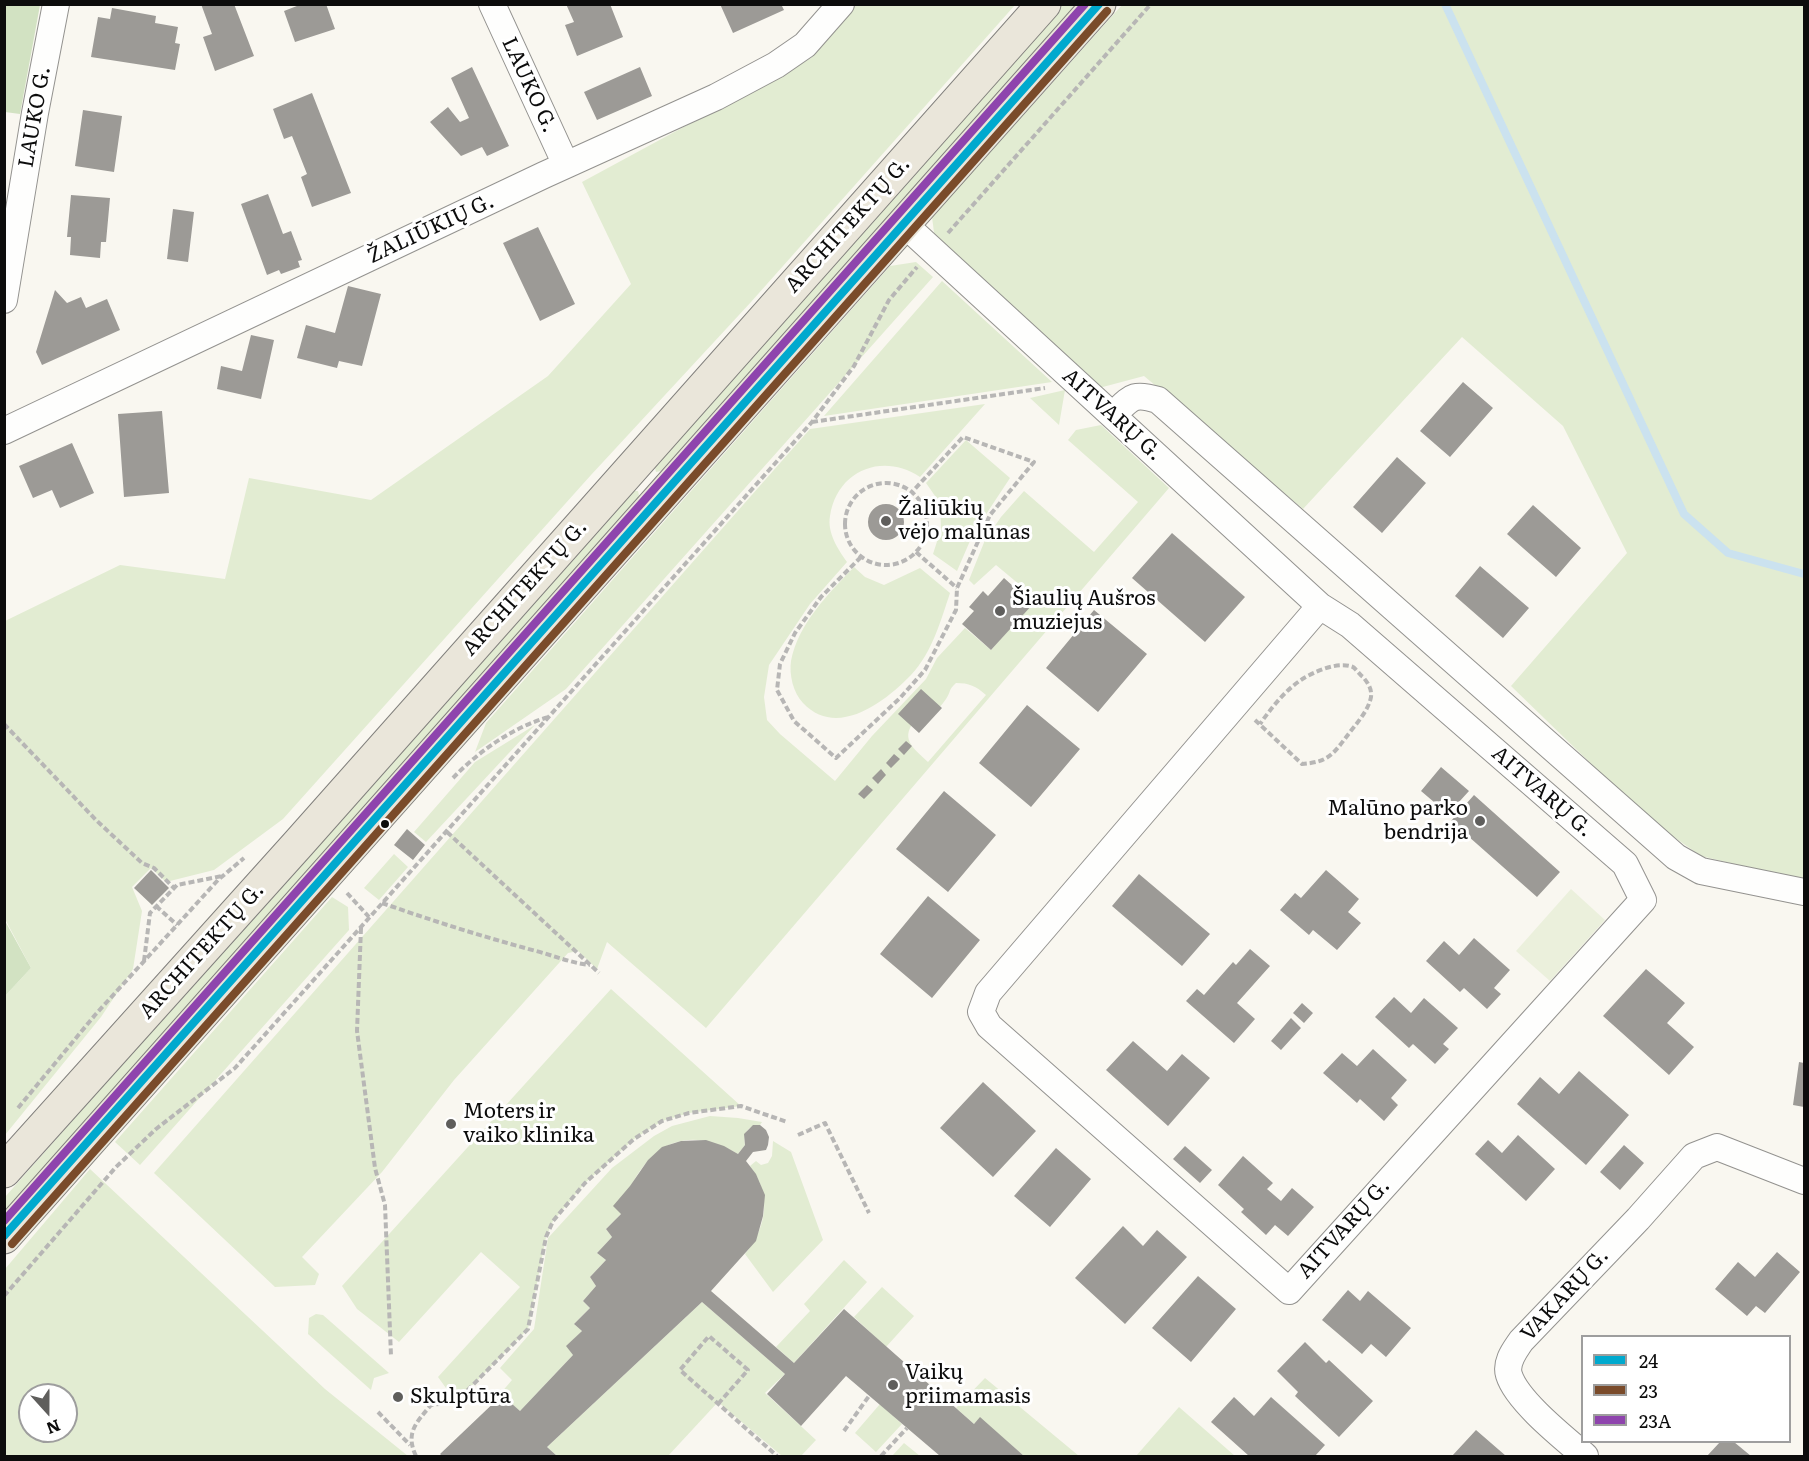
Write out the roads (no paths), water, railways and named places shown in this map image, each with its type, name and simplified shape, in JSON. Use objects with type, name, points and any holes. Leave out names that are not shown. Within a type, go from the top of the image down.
[{"type":"main road","name":"ARCHITEKTŲ G.","points":[[4,1171],[1044,4]]},
{"type":"main road","name":"ARCHITEKTŲ G.","points":[[4,1238],[1099,4]]},
{"type":"main road","points":[[631,469],[662,496]]},
{"type":"street","name":"LAUKO G.","points":[[4,300],[35,113],[56,4]]},
{"type":"street","name":"LAUKO G.","points":[[492,4],[566,165]]},
{"type":"street","name":"ŽALIŪKIŲ G.","points":[[4,431],[566,165],[716,97],[805,45],[842,4]]},
{"type":"street","name":"AITVARŲ G.","points":[[904,224],[1320,606],[1350,625],[1625,864],[1643,900],[1289,1291],[989,1026],[981,1012],[988,993],[1320,606]]},
{"type":"street","points":[[1113,415],[1131,398],[1142,395],[1158,400],[1676,857],[1701,871],[1804,892]]},
{"type":"street","name":"VAKARŲ G.","points":[[1585,1456],[1550,1426],[1519,1392],[1508,1373],[1509,1359],[1536,1323],[1638,1219],[1694,1156],[1717,1147],[1804,1181]]},
{"type":"waterway","points":[[1445,4],[1684,514],[1728,553],[1804,574]]},
{"type":"place","name":"Žaliūkių vėjo malūnas","points":[[886,521]]},
{"type":"place","name":"Šiaulių Aušros muziejus","points":[[1000,611]]},
{"type":"place","name":"Malūno parko bendrija","points":[[1480,821]]},
{"type":"place","name":"Moters ir vaiko klinika","points":[[451,1124]]},
{"type":"place","name":"Vaikų priimamasis","points":[[893,1385]]},
{"type":"place","name":"Skulptūra","points":[[398,1397]]}]
